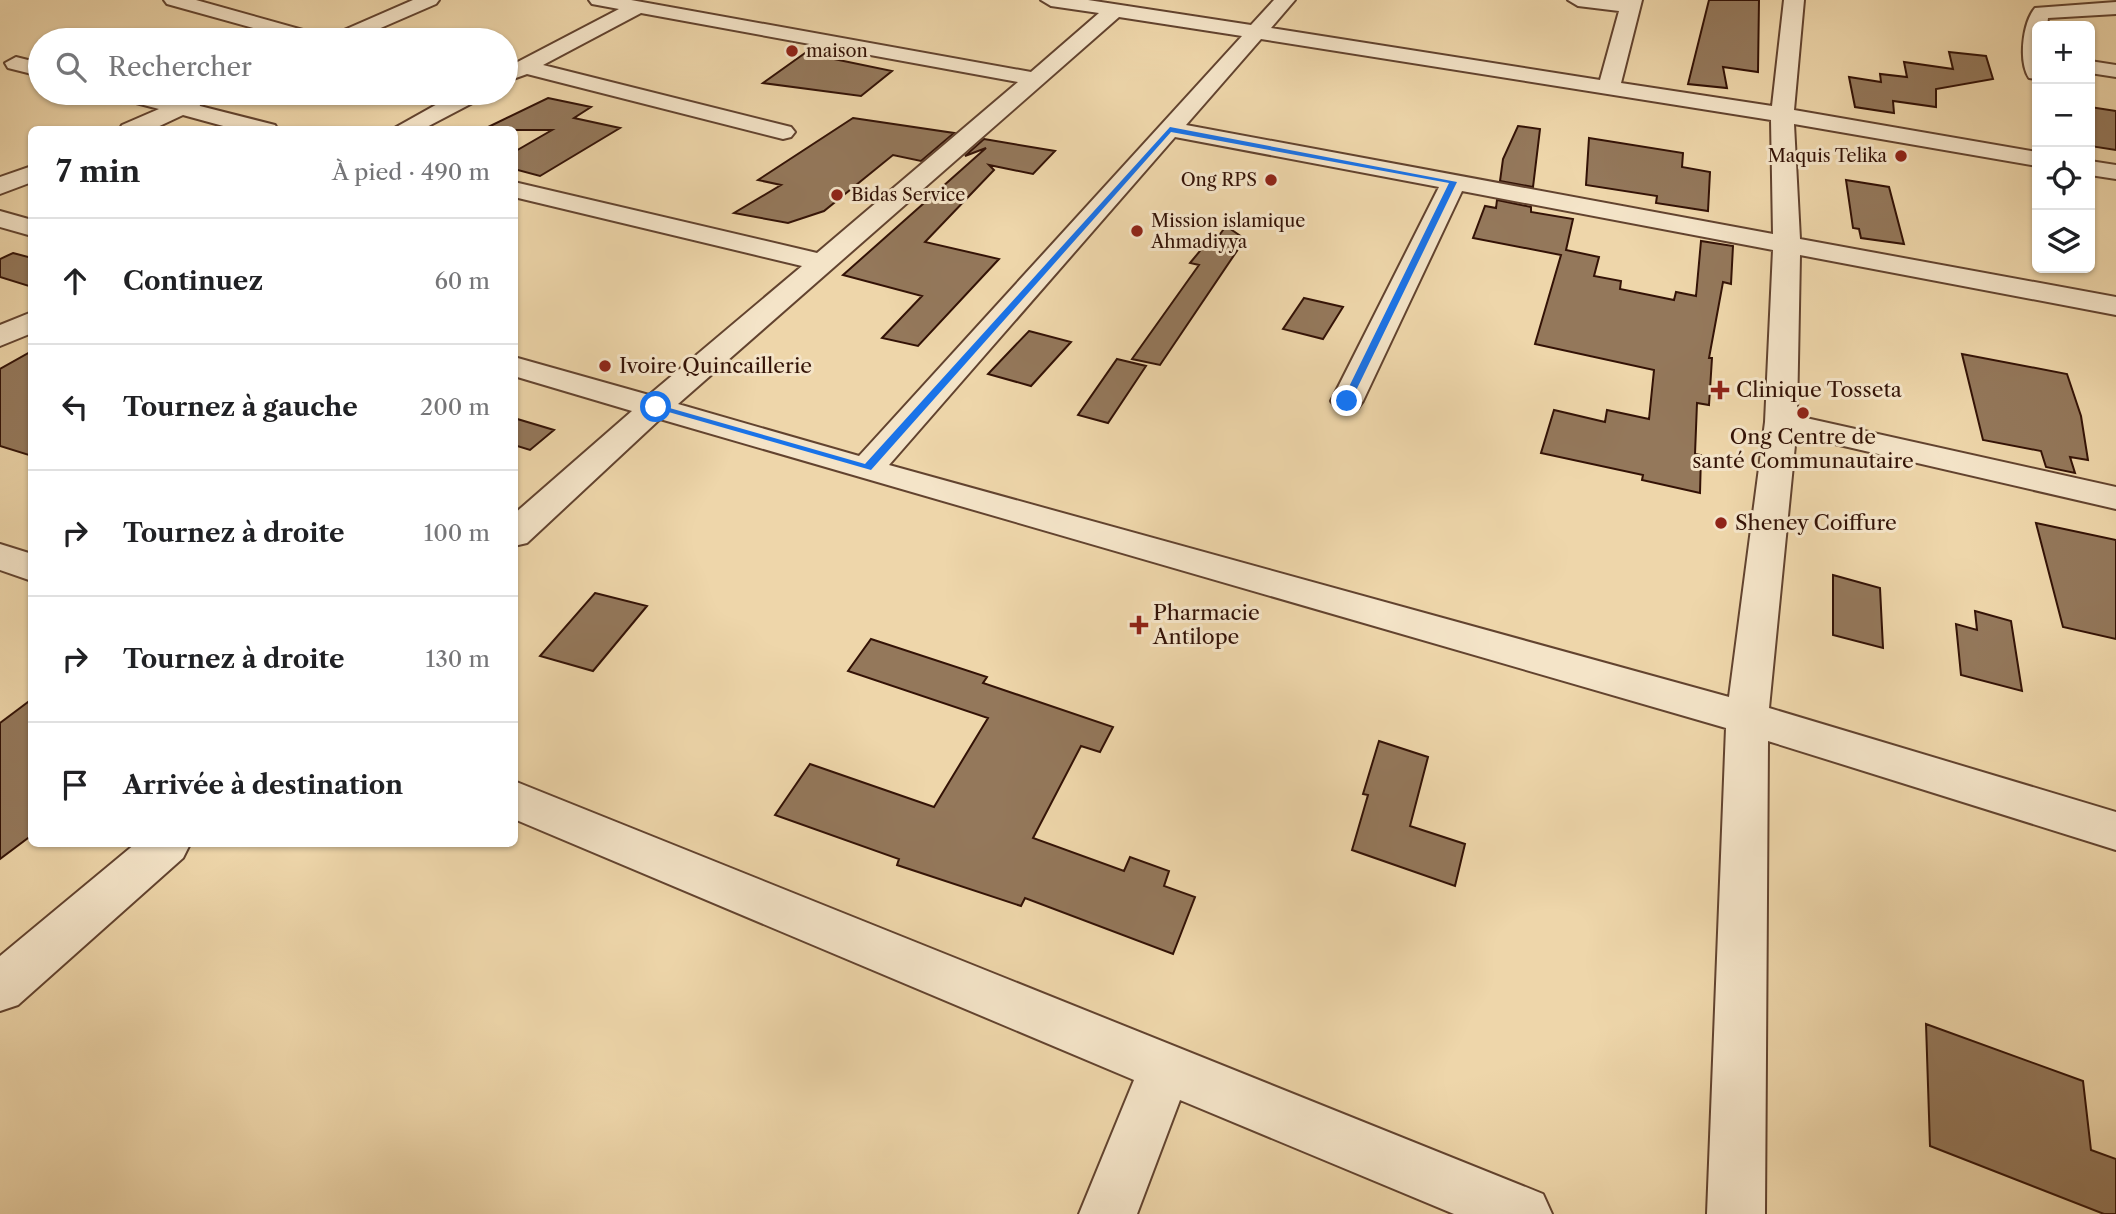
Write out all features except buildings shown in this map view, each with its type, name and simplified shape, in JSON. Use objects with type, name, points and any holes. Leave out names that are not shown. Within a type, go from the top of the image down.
[{"type":"street","points":[[174,0],[276,28]]},
{"type":"street","points":[[364,28],[429,0]]},
{"type":"street","points":[[599,0],[1035,79]]},
{"type":"street","points":[[1051,0],[1782,115],[2032,158]]},
{"type":"street","points":[[867,468],[1285,0]]},
{"type":"street","points":[[1578,0],[1631,3],[1609,88]]},
{"type":"street","points":[[1736,1214],[1747,718],[1781,422],[1787,244],[1782,115],[1794,0]]},
{"type":"street","points":[[518,70],[638,7]]},
{"type":"street","points":[[2038,21],[2042,12],[2116,8]]},
{"type":"street","points":[[518,530],[822,262],[1114,10]]},
{"type":"street","points":[[16,63],[28,66]]},
{"type":"street","points":[[2095,68],[2116,71]]},
{"type":"street","points":[[518,73],[783,132]]},
{"type":"street","points":[[169,105],[251,126]]},
{"type":"street","points":[[140,126],[187,105]]},
{"type":"street","points":[[410,126],[451,105]]},
{"type":"street","points":[[1170,129],[2116,306]]},
{"type":"street","points":[[2095,169],[2116,172]]},
{"type":"street","points":[[0,186],[28,175]]},
{"type":"street","points":[[1347,401],[1454,182]]},
{"type":"street","points":[[518,190],[822,262]]},
{"type":"street","points":[[0,219],[28,227]]},
{"type":"street","points":[[0,337],[28,323]]},
{"type":"street","points":[[518,367],[1747,718],[2116,831]]},
{"type":"street","points":[[1781,422],[2116,498]]},
{"type":"street","points":[[0,556],[28,566]]},
{"type":"street","points":[[518,801],[1522,1214]]},
{"type":"street","points":[[0,988],[163,847]]},
{"type":"street","points":[[1108,1214],[1166,1068]]},
{"type":"place","name":"maison","points":[[792,51]]},
{"type":"place","name":"Maquis Telika","points":[[1901,156]]},
{"type":"place","name":"Ong RPS","points":[[1271,180]]},
{"type":"place","name":"Bidas Service","points":[[837,195]]},
{"type":"place","name":"Mission islamique Ahmadiyya","points":[[1137,231]]},
{"type":"place","name":"Ivoire Quincaillerie","points":[[605,366]]},
{"type":"place","name":"Clinique Tosseta","points":[[1720,390]]},
{"type":"place","name":"Ong Centre de santé Communautaire","points":[[1803,413]]},
{"type":"place","name":"Sheney Coiffure","points":[[1721,523]]},
{"type":"place","name":"Pharmacie Antilope","points":[[1139,625]]},
{"type":"route","points":[[656,407],[867,468],[1170,129],[1454,182],[1347,401]]}]
